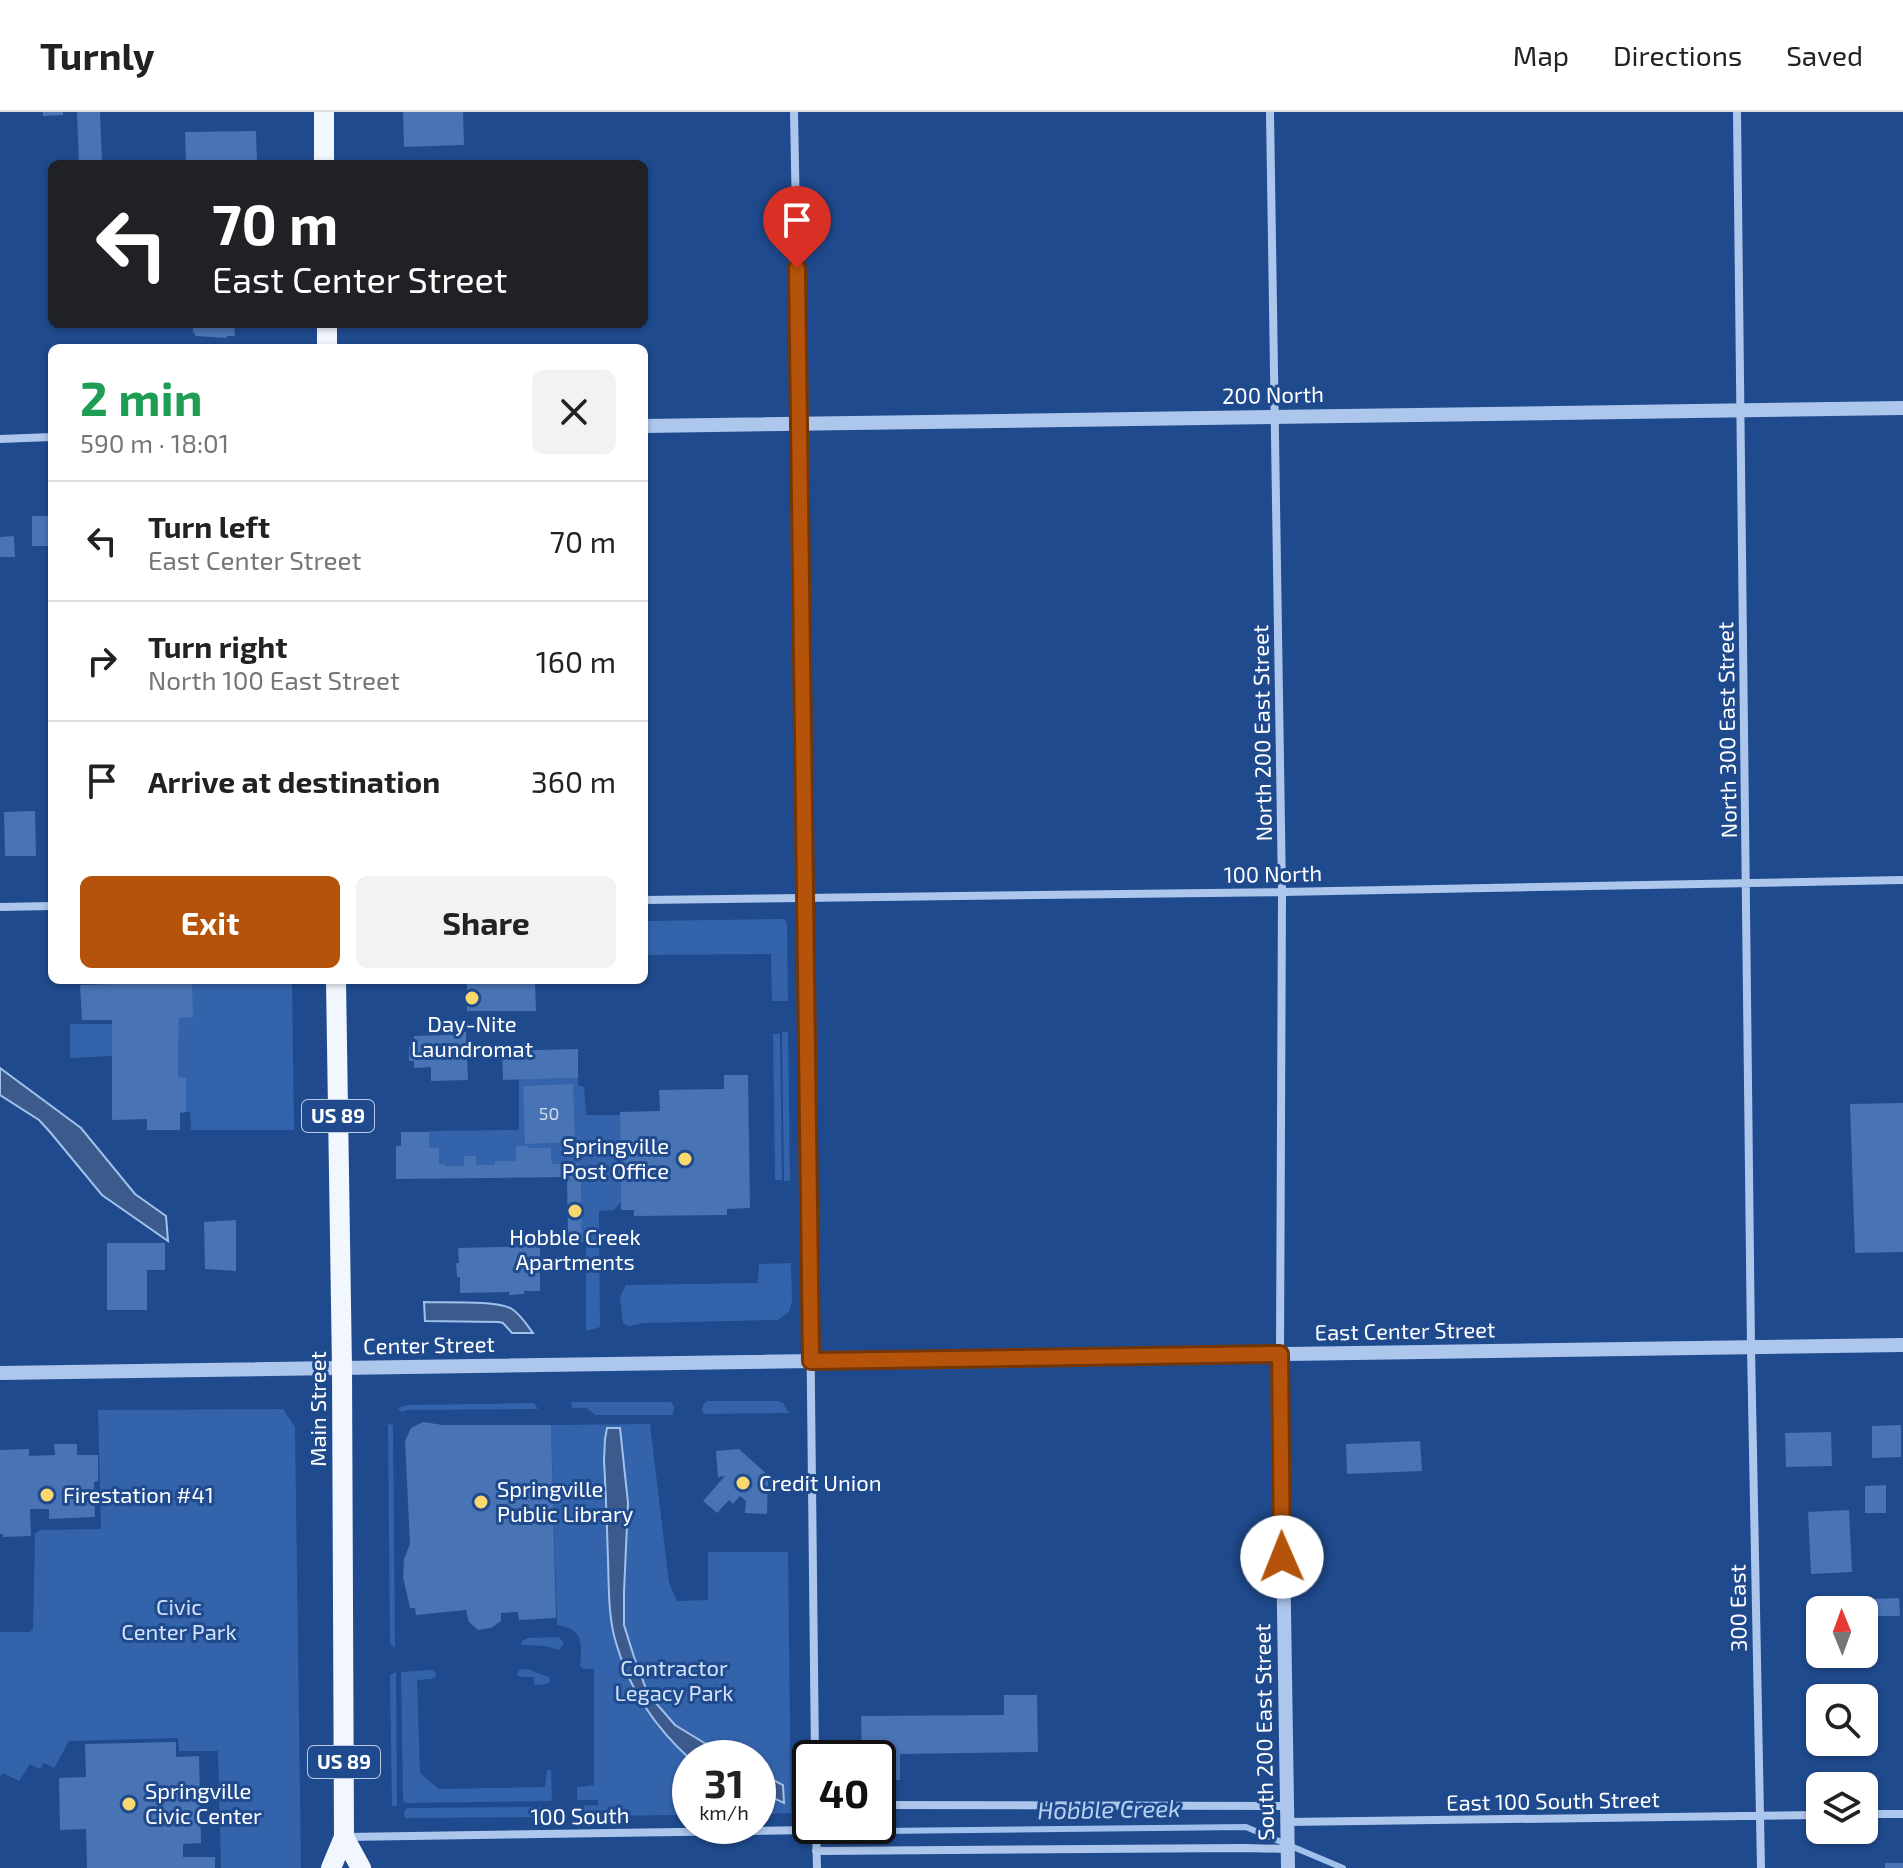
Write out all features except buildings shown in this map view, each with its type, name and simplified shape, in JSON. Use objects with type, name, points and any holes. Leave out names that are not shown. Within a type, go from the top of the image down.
[{"type":"main road","points":[[324,112],[324,160]]},
{"type":"main road","name":"Main Street","points":[[331,1868],[344,1837],[336,984]]},
{"type":"main road","name":"Main Street","points":[[344,1837],[361,1868]]},
{"type":"street","points":[[794,112],[815,1740]]},
{"type":"street","name":"North 200 East Street","points":[[1270,112],[1282,892],[1280,1354]]},
{"type":"street","name":"North 300 East Street","points":[[1737,112],[1751,1348]]},
{"type":"street","name":"200 North","points":[[648,426],[1903,408]]},
{"type":"street","points":[[0,439],[48,437]]},
{"type":"street","name":"100 North","points":[[648,900],[1903,880]]},
{"type":"street","points":[[0,907],[48,906]]},
{"type":"street","name":"East Center Street","points":[[811,1361],[1903,1345]]},
{"type":"street","name":"300 East","points":[[1751,1348],[1761,1868]]},
{"type":"street","name":"South 200 East Street","points":[[1280,1354],[1288,1868]]},
{"type":"street","name":"Center Street","points":[[0,1373],[811,1361]]},
{"type":"street","points":[[896,1805],[1286,1806]]},
{"type":"street","points":[[1878,1814],[1903,1814]]},
{"type":"street","name":"East 100 South Street","points":[[1287,1825],[1806,1815]]},
{"type":"street","name":"100 South","points":[[344,1837],[792,1828]]},
{"type":"street","points":[[816,1844],[817,1868]]},
{"type":"street","points":[[816,1851],[1288,1849]]},
{"type":"green space","points":[[785,919],[788,1001],[772,1001],[771,954],[648,955],[648,921]]},
{"type":"green space","points":[[191,984],[292,984],[294,1130],[191,1130],[190,1112],[186,1112],[186,1078],[178,1077],[179,1018]]},
{"type":"green space","points":[[70,1024],[112,1024],[112,1056],[70,1058]]},
{"type":"green space","points":[[782,1032],[788,1032],[790,1181],[784,1181]]},
{"type":"green space","points":[[773,1034],[780,1034],[782,1180],[775,1180]]},
{"type":"green space","points":[[578,1078],[578,1085],[584,1087],[586,1115],[620,1115],[621,1202],[614,1210],[599,1211],[600,1327],[586,1331],[586,1243],[582,1242],[581,1164],[552,1164],[551,1148],[516,1146],[516,1161],[476,1165],[464,1156],[464,1166],[445,1166],[439,1164],[439,1148],[429,1148],[429,1131],[519,1130],[519,1079]]},
{"type":"green space","points":[[791,1263],[792,1302],[789,1312],[778,1320],[629,1326],[623,1323],[620,1297],[626,1285],[758,1283],[759,1264]]},
{"type":"green space","points":[[707,1401],[777,1401],[783,1403],[789,1413],[706,1414],[702,1412]]},
{"type":"green space","points":[[571,1402],[671,1402],[674,1407],[673,1415],[595,1415],[587,1408],[572,1408]]},
{"type":"green space","points":[[534,1403],[538,1409],[402,1412],[398,1408],[408,1405]]},
{"type":"green space","name":"Civic Center Park","points":[[283,1409],[295,1427],[301,1868],[221,1868],[218,1751],[179,1751],[178,1738],[69,1741],[54,1768],[44,1763],[40,1769],[30,1764],[19,1781],[3,1773],[0,1777],[0,1632],[30,1632],[33,1629],[35,1533],[40,1530],[101,1529],[98,1410]]},
{"type":"green space","points":[[388,1424],[393,1425],[395,1648],[390,1644]]},
{"type":"green space","name":"Contractor Legacy Park","points":[[650,1424],[669,1583],[677,1601],[708,1600],[708,1552],[788,1552],[791,1813],[776,1813],[776,1740],[672,1740],[672,1815],[580,1816],[578,1806],[598,1805],[598,1800],[577,1800],[577,1787],[594,1785],[594,1669],[580,1666],[581,1644],[577,1634],[557,1625],[551,1425]]},
{"type":"green space","points":[[559,1637],[564,1643],[559,1650],[521,1645],[528,1638]]},
{"type":"green space","points":[[527,1669],[549,1677],[550,1682],[534,1685],[534,1677],[517,1675],[519,1670]]},
{"type":"green space","points":[[432,1670],[436,1677],[417,1680],[420,1773],[439,1789],[545,1787],[547,1770],[551,1770],[552,1801],[403,1801],[401,1672]]},
{"type":"green space","points":[[396,1672],[397,1806],[392,1806],[390,1675]]},
{"type":"green space","points":[[552,1807],[550,1817],[405,1818],[404,1812],[407,1808]]},
{"type":"shaded area","points":[[0,1068],[81,1128],[135,1194],[166,1216],[168,1241],[102,1195],[39,1120],[0,1095]]},
{"type":"shaded area","points":[[424,1302],[505,1306],[518,1314],[533,1333],[512,1333],[499,1322],[425,1321]]},
{"type":"shaded area","points":[[607,1428],[620,1428],[628,1503],[624,1625],[634,1657],[648,1694],[675,1725],[700,1740],[672,1741],[646,1708],[622,1663],[614,1636],[610,1604]]},
{"type":"shaded area","points":[[776,1781],[783,1785],[784,1803],[776,1799]]},
{"type":"waterway","name":"Hobble Creek","points":[[896,1831],[1246,1827],[1343,1868]]},
{"type":"place","name":"Day-Nite Laundromat","points":[[472,998]]},
{"type":"place","name":"Springville Post Office","points":[[685,1159]]},
{"type":"place","name":"Hobble Creek Apartments","points":[[575,1211]]},
{"type":"place","name":"Credit Union","points":[[743,1483]]},
{"type":"place","name":"Firestation #41","points":[[47,1495]]},
{"type":"place","name":"Springville Public Library","points":[[481,1502]]},
{"type":"place","name":"Springville Civic Center","points":[[129,1804]]},
{"type":"route","points":[[797,268],[811,1361],[1280,1354],[1282,1557]]}]
